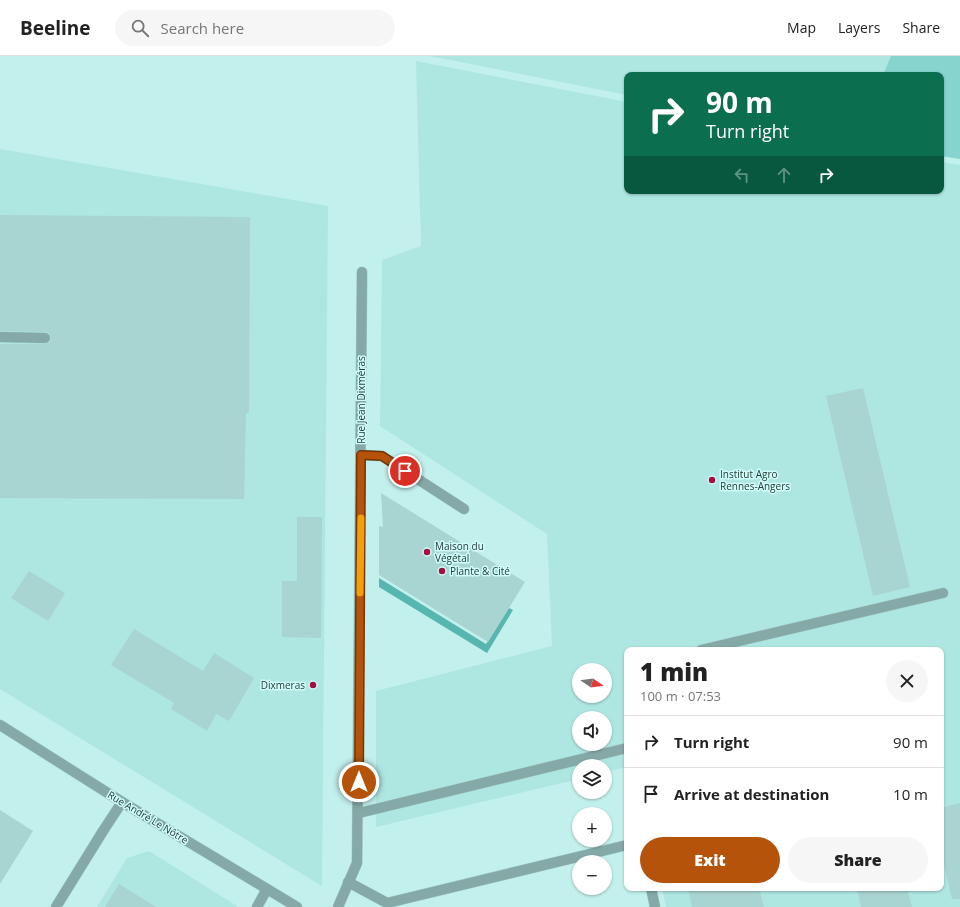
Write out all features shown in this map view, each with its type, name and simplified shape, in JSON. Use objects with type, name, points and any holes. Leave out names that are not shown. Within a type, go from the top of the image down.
[{"type":"street","name":"Rue Jean Dixméras","points":[[338,907],[357,863],[359,813],[362,272]]},
{"type":"street","points":[[0,338],[45,338]]},
{"type":"street","points":[[361,455],[382,456],[464,509]]},
{"type":"street","points":[[714,647],[943,592]]},
{"type":"street","name":"Rue André Le Nôtre","points":[[0,725],[122,802],[297,907]]},
{"type":"street","points":[[359,813],[624,749]]},
{"type":"street","points":[[56,907],[122,802]]},
{"type":"street","points":[[348,882],[387,902],[624,846]]},
{"type":"street","points":[[257,907],[267,889]]},
{"type":"street","points":[[652,891],[655,907]]},
{"type":"shaded area","points":[[430,56],[891,56],[884,72],[624,72],[624,94]]},
{"type":"shaded area","points":[[891,56],[960,56],[960,159],[944,156],[944,72],[884,72]]},
{"type":"shaded area","name":"Institut Agro Rennes-Angers","points":[[416,61],[624,101],[624,194],[944,194],[944,162],[960,165],[960,907],[666,907],[663,891],[944,891],[944,647],[624,647],[624,768],[612,770],[612,759],[572,759],[572,781],[376,827],[376,691],[552,646],[547,534],[380,426],[382,260],[421,246]]},
{"type":"shaded area","points":[[0,149],[328,206],[322,886],[0,689]]},
{"type":"shaded area","points":[[379,578],[486,644],[509,608],[513,610],[487,653],[379,587]]},
{"type":"shaded area","points":[[149,851],[237,907],[97,907],[127,858]]},
{"type":"building","points":[[0,215],[250,217],[249,413],[246,413],[244,499],[0,498],[0,344],[45,344],[50,342],[51,338],[49,333],[45,332],[0,331]]},
{"type":"building","points":[[863,388],[910,587],[873,596],[826,396]]},
{"type":"building","name":"Maison du Végétal","points":[[381,493],[525,582],[488,642],[379,575],[379,526],[383,527]]},
{"type":"building","points":[[297,517],[322,517],[321,638],[282,637],[282,581],[297,581]]},
{"type":"building","points":[[29,571],[65,593],[48,621],[11,598]]},
{"type":"building","points":[[134,629],[203,671],[214,653],[254,678],[229,721],[216,714],[207,731],[171,709],[174,703],[111,665]]},
{"type":"building","points":[[960,803],[960,899],[952,899],[944,865],[944,807]]},
{"type":"building","points":[[0,810],[33,831],[0,884]]},
{"type":"building","points":[[119,884],[156,907],[105,907]]},
{"type":"building","points":[[689,891],[760,891],[764,907],[692,907]]},
{"type":"building","points":[[858,891],[908,891],[912,907],[861,907]]},
{"type":"slow traffic","points":[[360,593],[361,518]]},
{"type":"place","name":"Institut Agro Rennes-Angers","points":[[712,480]]},
{"type":"place","name":"Maison du Végétal","points":[[427,552]]},
{"type":"place","name":"Plante & Cité","points":[[442,571]]},
{"type":"place","name":"Dixmeras","points":[[313,685]]},
{"type":"route","points":[[359,782],[361,455],[382,456],[405,471]]}]
